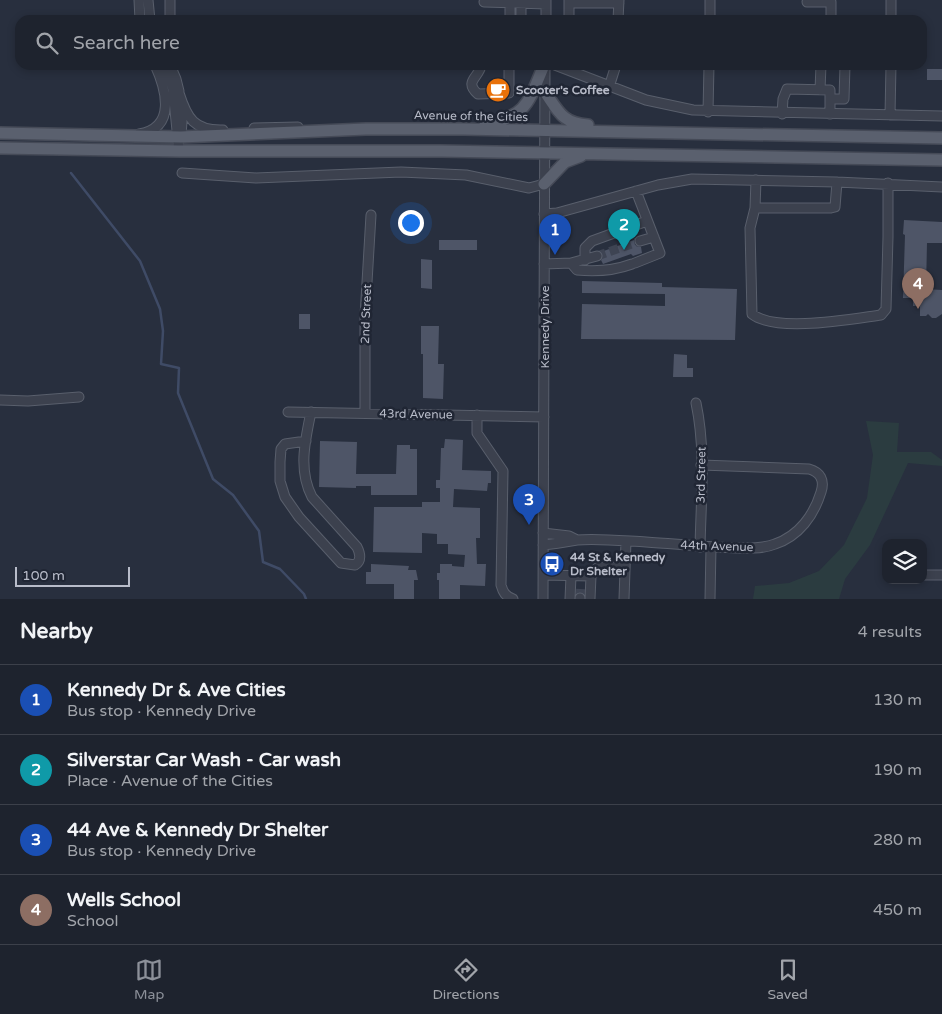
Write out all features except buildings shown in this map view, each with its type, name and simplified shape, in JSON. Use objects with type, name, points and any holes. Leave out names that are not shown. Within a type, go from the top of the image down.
[{"type":"main road","points":[[449,129],[483,125],[510,118],[526,105],[542,70]]},
{"type":"main road","points":[[545,92],[562,116],[575,124],[678,128],[740,134]]},
{"type":"main road","name":"Avenue of the Cities","points":[[0,133],[179,136],[350,130],[449,129],[942,138]]},
{"type":"main road","points":[[0,148],[179,151],[384,150],[942,160]]},
{"type":"main road","points":[[544,184],[565,162],[588,154]]},
{"type":"street","points":[[139,0],[140,15]]},
{"type":"street","points":[[148,0],[150,15]]},
{"type":"street","points":[[170,0],[170,15]]},
{"type":"street","points":[[710,0],[710,15]]},
{"type":"street","points":[[891,15],[892,0]]},
{"type":"street","points":[[569,15],[569,1],[619,1],[618,15]]},
{"type":"street","points":[[484,2],[546,2],[546,15]]},
{"type":"street","points":[[807,2],[831,2],[830,15]]},
{"type":"street","points":[[510,3],[510,15]]},
{"type":"street","points":[[521,3],[523,15]]},
{"type":"street","points":[[124,136],[146,132],[157,125],[163,117],[166,106],[164,88],[157,70]]},
{"type":"street","points":[[164,70],[173,90],[179,151]]},
{"type":"street","points":[[172,70],[179,93],[182,122],[179,136]]},
{"type":"street","points":[[481,70],[474,77],[472,85],[472,89],[478,94],[509,93],[509,70]]},
{"type":"street","name":"Kennedy Drive","points":[[543,599],[544,70]]},
{"type":"street","points":[[567,70],[662,105],[708,112],[942,116]]},
{"type":"street","points":[[609,87],[614,70]]},
{"type":"street","points":[[708,112],[709,70]]},
{"type":"street","points":[[820,90],[821,70]]},
{"type":"street","points":[[830,99],[844,99],[845,70]]},
{"type":"street","points":[[890,115],[891,70]]},
{"type":"street","points":[[782,114],[783,99],[788,89],[830,90],[830,114]]},
{"type":"street","points":[[179,93],[186,114],[199,126],[208,130],[287,127],[350,130]]},
{"type":"street","points":[[182,173],[256,178],[363,173],[434,173],[474,176],[530,188],[544,184]]},
{"type":"street","points":[[544,214],[558,213],[658,184],[692,179],[837,182],[942,187]]},
{"type":"street","points":[[756,180],[755,208],[750,228],[752,314],[755,317],[782,323],[816,324],[881,315],[886,309],[888,184]]},
{"type":"street","points":[[755,208],[835,207],[837,182]]},
{"type":"street","points":[[571,263],[577,270],[594,272],[615,270],[660,253],[636,191]]},
{"type":"street","name":"2nd Street","points":[[365,413],[365,316],[370,215]]},
{"type":"street","points":[[585,260],[585,248],[592,241],[647,221]]},
{"type":"street","points":[[640,241],[654,237]]},
{"type":"street","points":[[544,264],[571,263],[598,256]]},
{"type":"street","points":[[0,400],[28,401],[79,397]]},
{"type":"street","name":"3rd Street","points":[[696,404],[701,434],[700,546]]},
{"type":"street","name":"43rd Avenue","points":[[288,412],[544,417]]},
{"type":"street","points":[[306,441],[285,444],[281,448],[280,481],[285,497],[299,517],[341,563],[355,565],[360,559],[357,547],[312,497],[307,487],[304,474],[306,441],[311,412]]},
{"type":"street","points":[[477,415],[477,433],[502,471],[501,584],[503,592],[507,597],[513,599]]},
{"type":"street","name":"44th Avenue","points":[[543,545],[578,540],[626,541],[711,547],[767,547],[785,540],[802,527],[809,518],[822,490],[823,483],[818,473],[809,469],[701,465]]},
{"type":"street","name":"44th Avenue","points":[[543,532],[569,536],[578,540]]},
{"type":"street","points":[[624,599],[626,541]]},
{"type":"street","points":[[710,599],[711,547]]},
{"type":"street","points":[[543,575],[571,576],[581,581],[591,576],[598,567],[625,568]]},
{"type":"street","points":[[927,575],[942,575]]},
{"type":"street","points":[[570,599],[571,576]]},
{"type":"street","points":[[590,599],[591,576]]},
{"type":"shaded area","points":[[866,421],[899,423],[897,452],[931,452],[942,460],[942,466],[908,463],[870,545],[845,579],[839,599],[753,599],[755,586],[789,583],[819,571],[844,545],[867,498],[873,455]]},
{"type":"waterway","points":[[71,173],[140,261],[160,309],[163,331],[161,364],[179,368],[178,393],[213,479],[233,495],[259,531],[263,562],[280,569],[304,594],[306,599]]},
{"type":"tunnel","points":[[597,256],[640,241]]},
{"type":"tunnel","points":[[580,598],[581,585]]},
{"type":"place","name":"Scooter's Coffee","points":[[498,90]]},
{"type":"place","name":"Silverstar Car Wash - Car wash","points":[[624,250]]},
{"type":"place","name":"Kennedy Dr & Ave Cities","points":[[555,255]]},
{"type":"place","name":"Wells School","points":[[918,309]]},
{"type":"place","name":"44 Ave & Kennedy Dr Shelter","points":[[529,525]]},
{"type":"place","name":"44 St & Kennedy Dr Shelter","points":[[552,564]]}]
